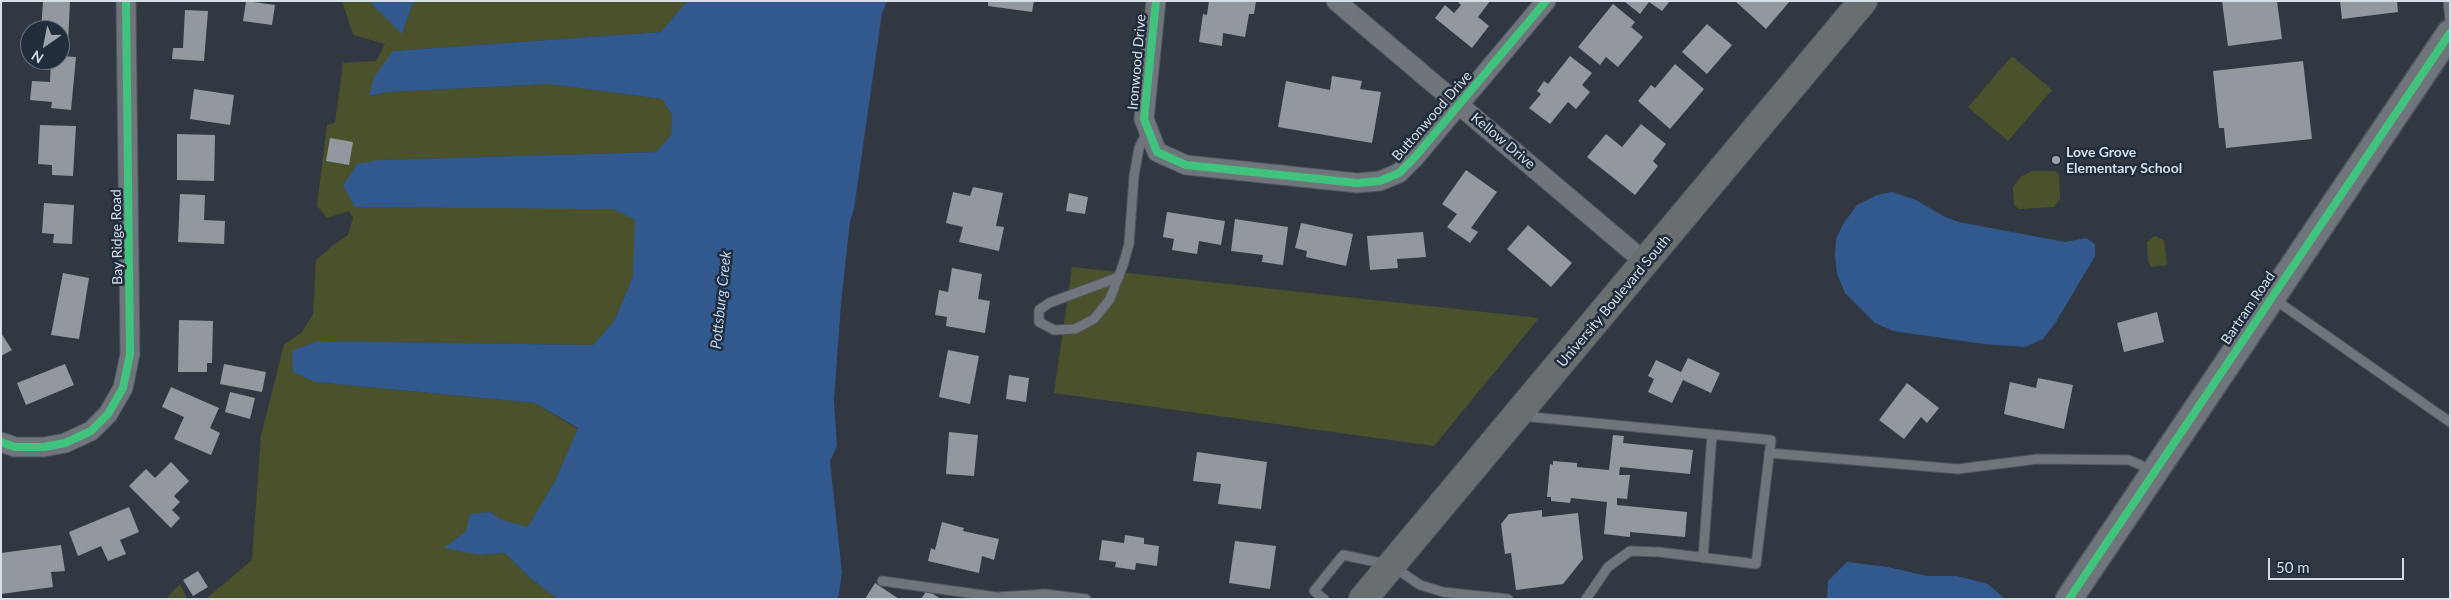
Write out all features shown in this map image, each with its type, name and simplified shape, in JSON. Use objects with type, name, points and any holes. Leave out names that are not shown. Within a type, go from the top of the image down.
[{"type":"main road","name":"University Boulevard South","points":[[1363,599],[1646,263],[1863,1]]},
{"type":"street","name":"Bay Ridge Road","points":[[1,442],[15,447],[44,447],[65,442],[91,431],[108,414],[123,388],[130,354],[126,1]]},
{"type":"street","name":"Ironwood Drive","points":[[1156,1],[1144,119],[1157,152]]},
{"type":"street","name":"Kellow Drive","points":[[1336,1],[1646,263]]},
{"type":"street","name":"Buttonwood Drive","points":[[1157,152],[1186,165],[1358,183],[1380,180],[1399,173],[1460,104],[1546,1]]},
{"type":"street","name":"Bartram Road","points":[[2069,599],[2270,297],[2450,33]]},
{"type":"lane","points":[[2448,1],[2450,20]]},
{"type":"lane","points":[[1118,277],[1049,303],[1039,310],[1039,322],[1054,330],[1075,329],[1094,319],[1110,299],[1118,277],[1129,244],[1134,176],[1139,148],[1148,130]]},
{"type":"lane","points":[[2270,297],[2450,422]]},
{"type":"lane","points":[[1518,416],[1770,440],[1756,564],[1659,552],[1630,551],[1608,567],[1586,599]]},
{"type":"lane","points":[[1703,558],[1712,434]]},
{"type":"lane","points":[[1769,452],[1958,469],[2038,459],[2129,460],[2154,471]]},
{"type":"lane","points":[[1324,599],[1314,590],[1343,555],[1391,565],[1420,585],[1443,592],[1508,599]]},
{"type":"lane","points":[[882,581],[997,597],[1045,594],[1086,599]]},
{"type":"green space","points":[[342,1],[374,1],[372,3],[402,33],[412,4],[419,1],[687,1],[661,32],[393,51],[370,96],[388,92],[549,84],[662,99],[672,115],[671,135],[656,152],[379,160],[613,209],[636,220],[633,277],[614,321],[593,345],[317,341],[315,382],[535,403],[578,429],[556,479],[528,528],[502,520],[490,512],[480,555],[505,553],[530,578],[558,599],[206,599],[252,560],[261,435],[284,345],[302,332],[313,314],[316,260],[348,235],[353,218],[349,211],[327,218],[317,206],[327,125],[335,123],[343,63],[376,61],[385,44],[353,35]]},
{"type":"green space","points":[[2012,56],[2052,90],[2008,141],[1968,107]]},
{"type":"green space","points":[[2032,171],[2055,171],[2059,175],[2060,199],[2054,207],[2019,209],[2014,205],[2013,187],[2020,177]]},
{"type":"green space","points":[[2154,236],[2164,240],[2167,265],[2151,267],[2148,261],[2147,242]]},
{"type":"green space","points":[[1072,267],[1539,318],[1434,446],[1054,393]]},
{"type":"green space","points":[[180,584],[187,599],[166,599]]},
{"type":"water","points":[[374,1],[419,1],[412,4],[402,34],[371,3]]},
{"type":"water","name":"Pottsburg Creek","points":[[687,1],[887,1],[882,13],[854,209],[850,221],[841,303],[834,401],[837,446],[830,461],[842,573],[838,599],[558,599],[530,578],[505,553],[480,555],[444,548],[466,531],[470,514],[490,512],[502,520],[528,527],[556,479],[578,428],[535,403],[315,382],[293,372],[292,351],[317,341],[593,345],[614,321],[633,277],[635,220],[613,209],[355,207],[343,186],[357,164],[379,160],[656,152],[671,135],[672,115],[662,99],[549,84],[388,92],[369,96],[374,77],[393,51],[661,32]]},
{"type":"water","points":[[1892,192],[1916,200],[1945,217],[1959,222],[2065,242],[2086,238],[2095,244],[2095,256],[2056,322],[2043,339],[2025,347],[1984,344],[1893,331],[1875,323],[1845,293],[1837,274],[1835,256],[1836,239],[1843,224],[1857,205],[1877,195]]},
{"type":"water","points":[[1847,562],[1888,567],[1927,576],[1957,576],[1988,584],[2005,599],[1827,599],[1828,581]]},
{"type":"building","points":[[43,1],[70,1],[69,20],[42,20]]},
{"type":"building","points":[[246,1],[275,5],[272,25],[243,21]]},
{"type":"building","points":[[988,1],[1034,1],[1032,12],[988,6]]},
{"type":"building","points":[[1209,1],[1256,1],[1254,14],[1249,14],[1245,37],[1223,33],[1222,46],[1199,42],[1203,14],[1207,15]]},
{"type":"building","points":[[1457,1],[1490,1],[1478,17],[1489,26],[1472,48],[1435,18],[1445,5],[1454,13],[1461,5]]},
{"type":"building","points":[[1624,1],[1670,1],[1662,11],[1649,2],[1640,14]]},
{"type":"building","points":[[1735,1],[1790,1],[1766,29]]},
{"type":"building","points":[[2222,1],[2277,1],[2282,39],[2228,46]]},
{"type":"building","points":[[2340,1],[2397,1],[2398,12],[2342,19]]},
{"type":"building","points":[[1613,4],[1635,22],[1631,27],[1643,37],[1618,67],[1606,57],[1600,65],[1578,47]]},
{"type":"building","points":[[185,10],[208,11],[204,61],[172,59],[173,48],[183,48]]},
{"type":"building","points":[[1707,24],[1732,45],[1707,74],[1682,52]]},
{"type":"building","points":[[1570,56],[1592,73],[1582,85],[1590,92],[1576,109],[1568,102],[1550,124],[1529,108],[1541,94],[1537,91],[1544,81],[1548,84]]},
{"type":"building","points":[[70,57],[76,57],[71,110],[51,108],[52,102],[30,100],[32,81],[50,82],[51,70],[70,70]]},
{"type":"building","points":[[2303,61],[2312,139],[2226,148],[2224,128],[2219,128],[2213,71]]},
{"type":"building","points":[[1675,64],[1704,89],[1670,129],[1638,101],[1651,85],[1655,88]]},
{"type":"building","points":[[1332,76],[1362,81],[1360,89],[1381,92],[1372,143],[1278,127],[1286,81],[1330,90]]},
{"type":"building","points":[[194,89],[234,95],[230,125],[190,119]]},
{"type":"building","points":[[1641,124],[1666,144],[1653,161],[1658,166],[1635,195],[1587,157],[1606,134],[1622,147]]},
{"type":"building","points":[[40,125],[76,126],[73,176],[52,175],[52,165],[38,164]]},
{"type":"building","points":[[177,134],[215,135],[214,181],[177,180]]},
{"type":"building","points":[[330,138],[353,142],[349,165],[326,161]]},
{"type":"building","points":[[1466,170],[1497,192],[1471,228],[1478,232],[1470,243],[1447,227],[1457,214],[1442,204]]},
{"type":"building","points":[[973,187],[1003,193],[996,226],[1004,227],[999,251],[959,242],[963,227],[946,223],[953,192],[970,196]]},
{"type":"building","points":[[1069,193],[1088,197],[1085,214],[1066,211]]},
{"type":"building","points":[[180,194],[205,195],[204,220],[225,221],[224,244],[178,242]]},
{"type":"building","points":[[44,203],[74,205],[72,244],[53,243],[54,234],[42,233]]},
{"type":"building","points":[[1167,212],[1225,221],[1221,245],[1199,241],[1197,254],[1172,250],[1174,239],[1163,237]]},
{"type":"building","points":[[1235,219],[1288,227],[1283,265],[1262,262],[1263,255],[1231,251]]},
{"type":"building","points":[[1301,223],[1353,234],[1346,266],[1306,257],[1307,251],[1295,248]]},
{"type":"building","points":[[1528,225],[1572,263],[1551,287],[1507,249]]},
{"type":"building","points":[[1423,232],[1426,257],[1397,259],[1398,268],[1370,270],[1367,236]]},
{"type":"building","points":[[952,268],[982,274],[978,299],[990,301],[985,333],[946,326],[947,317],[935,315],[939,290],[948,292]]},
{"type":"building","points":[[63,273],[89,278],[79,339],[51,335]]},
{"type":"building","points":[[2157,312],[2164,342],[2124,352],[2117,323]]},
{"type":"building","points":[[179,320],[213,321],[212,363],[207,363],[207,372],[178,372]]},
{"type":"building","points":[[1,333],[12,350],[1,356]]},
{"type":"building","points":[[948,350],[979,356],[970,404],[939,397]]},
{"type":"building","points":[[1688,358],[1720,373],[1711,393],[1683,380],[1672,403],[1648,392],[1654,379],[1648,376],[1656,360],[1681,372]]},
{"type":"building","points":[[65,364],[74,385],[26,405],[17,383]]},
{"type":"building","points":[[224,364],[266,372],[262,392],[220,384]]},
{"type":"building","points":[[1009,375],[1029,378],[1026,402],[1006,399]]},
{"type":"building","points":[[2038,378],[2073,385],[2064,429],[2004,414],[2010,382],[2036,388]]},
{"type":"building","points":[[1907,383],[1939,408],[1927,423],[1921,417],[1904,439],[1879,420]]},
{"type":"building","points":[[171,387],[219,408],[210,428],[220,433],[211,455],[174,439],[184,417],[162,407]]},
{"type":"building","points":[[230,392],[255,398],[250,419],[225,412]]},
{"type":"building","points":[[949,432],[978,435],[974,476],[946,474]]},
{"type":"building","points":[[1613,435],[1624,436],[1623,443],[1693,450],[1690,474],[1620,467],[1619,475],[1630,475],[1627,499],[1617,498],[1617,505],[1687,512],[1685,537],[1630,532],[1630,537],[1604,534],[1607,502],[1571,498],[1570,503],[1551,501],[1551,497],[1547,497],[1550,464],[1553,465],[1553,461],[1577,463],[1577,467],[1609,470]]},
{"type":"building","points":[[1197,452],[1267,462],[1261,509],[1218,504],[1221,484],[1193,481]]},
{"type":"building","points":[[171,462],[189,481],[174,496],[180,502],[172,510],[180,518],[171,528],[129,486],[146,469],[155,478]]},
{"type":"building","points":[[129,507],[139,532],[120,540],[126,554],[108,561],[101,546],[78,556],[69,532]]},
{"type":"building","points":[[1542,510],[1542,517],[1578,513],[1583,559],[1563,584],[1516,590],[1511,553],[1505,554],[1501,524],[1509,514]]},
{"type":"building","points":[[942,522],[964,528],[963,531],[999,539],[994,560],[982,556],[979,573],[928,561],[931,548],[935,550]]},
{"type":"building","points":[[1125,535],[1144,538],[1144,544],[1159,546],[1157,566],[1136,563],[1135,570],[1115,567],[1116,562],[1099,560],[1102,540],[1124,543]]},
{"type":"building","points":[[1235,541],[1276,546],[1270,589],[1229,583]]},
{"type":"building","points":[[61,545],[65,571],[51,572],[53,587],[1,594],[1,553]]},
{"type":"building","points":[[198,571],[208,587],[193,596],[183,580]]},
{"type":"building","points":[[875,583],[899,599],[865,599]]},
{"type":"building","points":[[927,590],[941,599],[921,599]]},
{"type":"cycle path","points":[[1,442],[15,447],[44,447],[65,443],[91,431],[108,414],[123,388],[130,354],[126,1]]},
{"type":"cycle path","points":[[1156,1],[1144,119],[1157,152],[1186,165],[1357,183],[1380,181],[1399,173],[1415,157],[1546,1]]},
{"type":"cycle path","points":[[2069,599],[2450,33]]},
{"type":"place","name":"Love Grove Elementary School","points":[[2056,160]]}]
